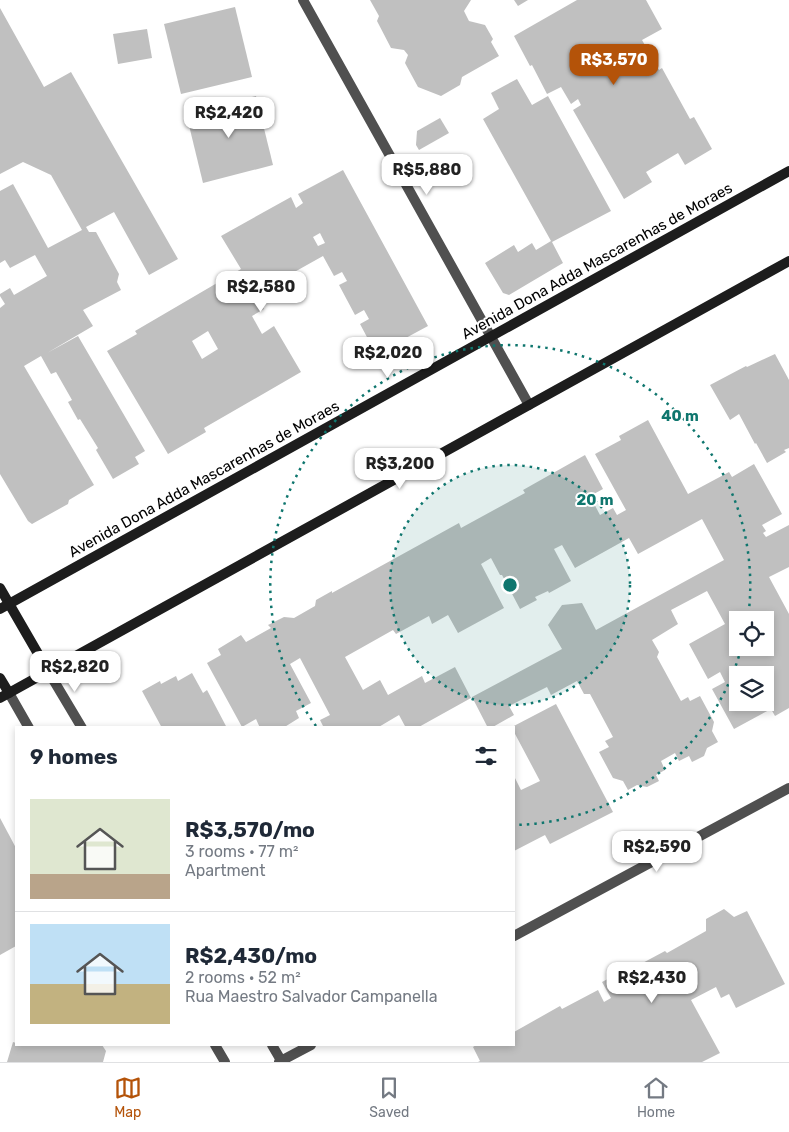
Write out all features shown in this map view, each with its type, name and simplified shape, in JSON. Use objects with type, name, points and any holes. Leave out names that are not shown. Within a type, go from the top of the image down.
[{"type":"main road","name":"Avenida Dona Adda Mascarenhas de Moraes","points":[[0,609],[789,171]]},
{"type":"main road","points":[[0,678],[4,695],[789,261]]},
{"type":"main road","points":[[0,588],[48,671]]},
{"type":"street","points":[[303,0],[529,404]]},
{"type":"street","points":[[48,671],[81,726]]},
{"type":"street","points":[[4,695],[27,726]]},
{"type":"street","points":[[515,935],[789,788]]},
{"type":"street","points":[[216,1046],[225,1062]]},
{"type":"street","points":[[273,1046],[281,1062],[309,1046]]},
{"type":"building","points":[[370,0],[471,0],[464,11],[469,21],[485,25],[493,39],[491,42],[499,56],[462,77],[460,85],[441,96],[418,87],[405,63],[408,55],[404,50],[391,48],[377,21],[379,16]]},
{"type":"building","points":[[514,0],[528,0],[518,6]]},
{"type":"building","points":[[577,0],[646,0],[662,29],[642,40],[659,70],[662,68],[690,119],[694,117],[712,149],[685,165],[678,153],[646,172],[652,182],[624,199],[573,110],[581,105],[578,99],[571,104],[561,87],[547,94],[514,36]]},
{"type":"building","points":[[235,7],[252,77],[181,94],[164,24]]},
{"type":"building","points":[[0,8],[44,87],[71,72],[178,259],[149,275],[114,212],[86,227],[89,232],[96,232],[119,274],[117,282],[121,290],[83,310],[93,326],[47,353],[78,336],[145,451],[135,457],[139,464],[113,479],[96,450],[98,448],[68,402],[72,400],[56,372],[51,374],[41,356],[24,366],[94,485],[69,500],[68,504],[32,524],[28,521],[0,474],[0,308],[5,304],[0,294],[10,288],[14,295],[47,276],[35,255],[10,268],[5,260],[0,263],[0,191],[13,184],[48,248],[82,230],[51,175],[23,162],[0,174]]},
{"type":"building","points":[[147,29],[152,58],[118,64],[113,34]]},
{"type":"building","points":[[517,79],[532,105],[548,96],[611,211],[552,242],[563,263],[509,295],[503,293],[485,263],[514,245],[518,252],[532,243],[536,250],[551,241],[483,119],[499,109],[491,93]]},
{"type":"building","points":[[256,96],[273,165],[203,183],[186,113]]},
{"type":"building","points":[[440,118],[449,133],[419,150],[416,145],[417,131]]},
{"type":"building","points":[[343,170],[428,326],[376,354],[360,324],[369,319],[364,310],[355,315],[339,285],[347,281],[342,272],[334,276],[323,256],[273,284],[276,288],[258,299],[264,309],[252,316],[262,334],[274,326],[301,372],[204,428],[206,432],[168,454],[107,351],[137,334],[135,331],[241,269],[221,236],[291,197],[296,208],[303,203],[298,194]],"holes":[[[320,233],[325,243],[318,246],[313,237]],[[208,331],[218,349],[202,359],[192,341]]]},
{"type":"building","points":[[775,354],[789,380],[789,448],[784,450],[786,452],[767,463],[739,414],[730,420],[710,385],[746,366]]},
{"type":"building","points":[[648,420],[688,494],[729,472],[732,477],[754,464],[782,514],[762,525],[766,531],[763,533],[766,537],[789,525],[789,567],[769,577],[789,614],[789,708],[775,716],[772,711],[774,711],[774,666],[729,666],[729,711],[767,711],[734,729],[712,689],[725,682],[720,672],[708,679],[689,644],[725,624],[707,591],[671,610],[678,624],[652,640],[659,652],[657,657],[681,701],[688,697],[690,701],[700,696],[714,722],[712,731],[718,742],[707,748],[704,756],[692,762],[689,756],[679,761],[675,753],[661,761],[665,770],[656,775],[659,781],[647,787],[637,785],[628,790],[623,781],[613,778],[599,752],[609,747],[605,741],[613,737],[590,694],[584,694],[577,681],[551,695],[547,687],[509,706],[514,715],[495,726],[487,726],[472,697],[562,649],[548,625],[562,605],[582,603],[596,630],[724,560],[702,519],[638,554],[629,538],[575,568],[562,545],[554,549],[571,581],[549,593],[548,591],[535,597],[537,600],[520,609],[491,558],[481,564],[504,608],[458,633],[448,615],[432,624],[429,616],[396,634],[393,630],[345,657],[363,690],[380,680],[388,695],[422,676],[425,683],[455,667],[471,698],[421,726],[405,726],[399,715],[380,726],[323,726],[320,720],[330,715],[300,658],[290,664],[311,703],[296,711],[299,718],[286,726],[259,726],[256,719],[241,726],[207,663],[221,655],[218,649],[241,635],[246,642],[271,628],[268,625],[284,617],[294,618],[315,606],[316,600],[332,591],[332,593],[459,523],[461,528],[525,493],[523,490],[585,455],[603,489],[590,496],[600,515],[613,508],[617,515],[626,510],[595,454],[621,440],[619,436]]},
{"type":"building","points":[[192,673],[203,693],[207,690],[226,726],[161,726],[142,691],[160,681],[161,684],[176,676],[178,681]]},
{"type":"building","points":[[556,704],[613,812],[550,844],[545,835],[515,850],[515,778],[521,790],[540,781],[515,734],[514,726]]},
{"type":"building","points":[[0,818],[15,846],[15,947],[0,955]]},
{"type":"building","points":[[724,909],[734,917],[747,911],[785,984],[736,1008],[729,994],[721,998],[716,987],[691,1000],[720,1053],[702,1062],[478,1062],[480,1061],[473,1047],[474,1046],[515,1046],[515,1031],[560,1006],[562,1009],[598,990],[604,1002],[611,998],[602,982],[621,972],[622,974],[665,951],[667,953],[706,931],[706,919]]},
{"type":"building","points":[[13,1042],[15,1046],[103,1046],[106,1051],[103,1062],[7,1062]]}]
